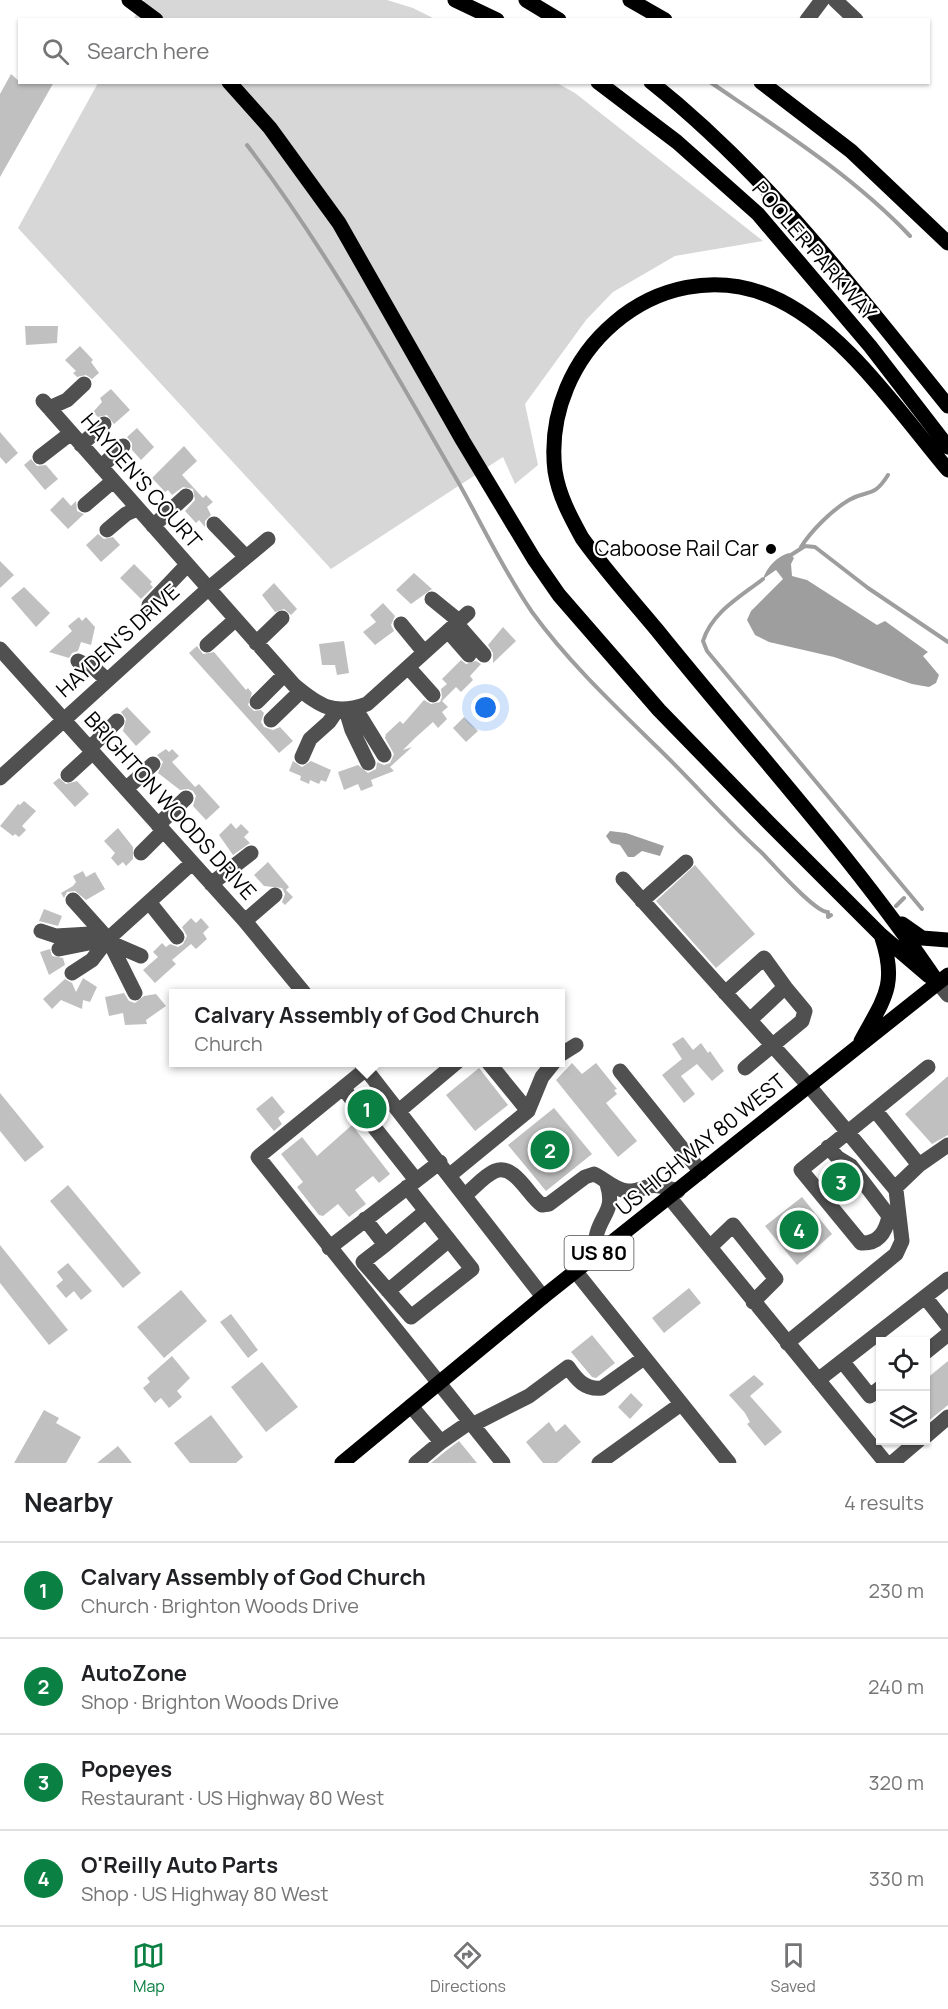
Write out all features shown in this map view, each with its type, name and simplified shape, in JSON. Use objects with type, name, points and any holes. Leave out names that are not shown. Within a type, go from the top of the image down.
[{"type":"main road","points":[[129,0],[153,18]]},
{"type":"main road","points":[[455,0],[493,18]]},
{"type":"main road","points":[[526,0],[556,18]]},
{"type":"main road","points":[[630,0],[662,18]]},
{"type":"main road","points":[[231,84],[270,128],[339,223],[463,441],[534,559],[559,595],[659,710],[881,935],[912,964],[943,979]]},
{"type":"main road","name":"POOLER PARKWAY","points":[[601,84],[670,136],[758,214],[870,346],[948,447]]},
{"type":"main road","name":"POOLER PARKWAY","points":[[653,84],[681,107],[777,198],[841,271],[948,406]]},
{"type":"main road","points":[[764,84],[851,151],[948,243]]},
{"type":"main road","points":[[943,979],[582,538],[566,508],[557,480],[557,416],[572,376],[593,342],[626,312],[651,300],[687,289],[711,286],[744,288],[783,302],[809,318],[830,335],[948,470]]},
{"type":"main road","points":[[892,916],[922,938],[948,940]]},
{"type":"main road","points":[[859,1046],[885,996],[891,976],[890,960],[881,935]]},
{"type":"main road","name":"US HIGHWAY 80 WEST","points":[[342,1463],[543,1298],[943,979]]},
{"type":"street","points":[[808,18],[822,0]]},
{"type":"street","points":[[835,0],[854,18]]},
{"type":"street","name":"HAYDEN'S COURT","points":[[84,384],[67,400],[46,405],[284,675],[314,701],[346,709]]},
{"type":"street","points":[[81,445],[104,424]]},
{"type":"street","points":[[40,458],[71,433]]},
{"type":"street","points":[[101,467],[123,446]]},
{"type":"street","points":[[85,505],[113,481]]},
{"type":"street","points":[[153,526],[186,496]]},
{"type":"street","points":[[107,530],[126,514],[137,509]]},
{"type":"street","points":[[214,524],[246,557]]},
{"type":"street","name":"HAYDEN'S DRIVE","points":[[0,778],[208,589],[268,538]]},
{"type":"street","points":[[149,605],[187,565]]},
{"type":"street","points":[[432,599],[458,622],[477,655]]},
{"type":"street","points":[[256,643],[282,618]]},
{"type":"street","points":[[207,645],[235,620]]},
{"type":"street","points":[[302,757],[310,739],[329,722],[346,709],[367,704],[458,622]]},
{"type":"street","points":[[401,624],[424,652]]},
{"type":"street","name":"BRIGHTON WOODS DRIVE","points":[[1,651],[245,921],[302,989]]},
{"type":"street","points":[[78,661],[95,669],[107,680]]},
{"type":"street","points":[[408,667],[434,695]]},
{"type":"street","points":[[256,702],[284,675]]},
{"type":"street","points":[[271,720],[301,691]]},
{"type":"street","points":[[346,709],[384,756]]},
{"type":"street","points":[[346,709],[352,730],[368,763]]},
{"type":"street","points":[[68,775],[117,721]]},
{"type":"street","points":[[126,789],[153,764]]},
{"type":"street","points":[[141,853],[186,798]]},
{"type":"street","points":[[211,884],[251,853]]},
{"type":"street","points":[[642,901],[686,862]]},
{"type":"street","points":[[72,973],[92,960],[108,939],[192,863]]},
{"type":"street","points":[[623,879],[774,1046],[895,1188],[899,1201],[902,1241],[896,1254],[787,1343]]},
{"type":"street","points":[[245,921],[275,895]]},
{"type":"street","points":[[73,900],[108,939],[135,993]]},
{"type":"street","points":[[149,902],[177,937]]},
{"type":"street","points":[[41,931],[56,936],[90,934],[108,939],[126,950],[139,962]]},
{"type":"street","points":[[59,949],[108,939]]},
{"type":"street","points":[[725,993],[764,958],[805,1011],[796,1028],[745,1068]]},
{"type":"street","points":[[943,979],[948,995]]},
{"type":"street","points":[[750,1020],[785,987]]},
{"type":"street","points":[[565,1052],[576,1045]]},
{"type":"street","points":[[363,1067],[343,1088],[258,1157],[503,1463]]},
{"type":"street","points":[[365,1067],[543,1298]]},
{"type":"street","points":[[399,1110],[451,1067]]},
{"type":"street","points":[[492,1067],[528,1111]]},
{"type":"street","points":[[450,1175],[528,1111],[542,1077],[550,1067]]},
{"type":"street","points":[[828,1147],[838,1158],[851,1166],[889,1216],[882,1235],[871,1242],[861,1244],[801,1170],[828,1147],[928,1067]]},
{"type":"street","points":[[620,1071],[701,1172]]},
{"type":"street","points":[[343,1088],[411,1183],[426,1211],[472,1269],[411,1317],[363,1262],[426,1211]]},
{"type":"street","points":[[875,1110],[919,1165]]},
{"type":"street","points":[[895,1188],[919,1165],[948,1144]]},
{"type":"street","points":[[329,1248],[440,1162]]},
{"type":"street","points":[[465,1195],[494,1171],[504,1170],[512,1173],[534,1200],[542,1205],[549,1203],[585,1177],[594,1174],[604,1178],[607,1184],[609,1205],[607,1216],[597,1232],[595,1257]]},
{"type":"street","points":[[607,1184],[627,1191],[652,1185],[674,1194],[710,1247],[753,1302],[886,1463]]},
{"type":"street","points":[[365,1220],[385,1245]]},
{"type":"street","points":[[710,1247],[733,1225],[776,1279],[753,1302]]},
{"type":"street","points":[[388,1291],[449,1240]]},
{"type":"street","points":[[871,1242],[883,1265]]},
{"type":"street","points":[[576,1272],[729,1463]]},
{"type":"street","points":[[818,1380],[948,1279]]},
{"type":"street","points":[[925,1297],[948,1326]]},
{"type":"street","points":[[930,1349],[948,1334]]},
{"type":"street","points":[[416,1463],[441,1442],[471,1424],[529,1396],[568,1367],[579,1383],[594,1389],[602,1388],[644,1358]]},
{"type":"street","points":[[842,1361],[870,1396],[876,1391]]},
{"type":"street","points":[[599,1463],[681,1404]]},
{"type":"street","points":[[411,1406],[441,1442]]},
{"type":"street","points":[[930,1433],[948,1417]]},
{"type":"street","points":[[892,1463],[914,1445]]},
{"type":"shaded area","points":[[144,0],[387,0],[413,8],[433,18],[134,18]]},
{"type":"shaded area","points":[[97,84],[559,84],[575,93],[763,241],[675,256],[613,292],[586,320],[525,404],[538,465],[515,484],[503,457],[331,569],[18,228]]},
{"type":"shaded area","points":[[789,553],[794,558],[791,564],[792,576],[807,580],[877,625],[885,621],[928,652],[923,656],[939,675],[936,683],[929,687],[912,684],[834,657],[769,642],[755,635],[747,620],[751,611],[783,579],[776,570],[763,579],[777,559]]},
{"type":"shaded area","points":[[610,831],[626,833],[664,846],[660,856],[642,851],[634,857],[628,857],[620,845],[611,843],[606,836]]},
{"type":"building","points":[[11,74],[18,80],[18,84],[53,84],[0,177],[0,94]]},
{"type":"building","points":[[25,326],[58,326],[57,343],[26,345]]},
{"type":"building","points":[[80,346],[93,360],[91,362],[99,373],[92,379],[86,375],[77,377],[73,373],[76,371],[65,360]]},
{"type":"building","points":[[111,389],[130,410],[114,424],[107,415],[98,417],[93,412],[102,402],[100,398]]},
{"type":"building","points":[[137,428],[154,447],[141,460],[132,450],[132,443],[127,437]]},
{"type":"building","points":[[0,432],[18,453],[6,464],[0,457]]},
{"type":"building","points":[[184,446],[197,461],[182,475],[203,498],[206,495],[213,502],[207,507],[211,515],[205,521],[205,527],[199,520],[196,523],[185,511],[195,500],[193,489],[183,487],[172,495],[168,490],[165,492],[152,478]]},
{"type":"building","points":[[31,459],[37,466],[46,465],[58,479],[45,490],[24,465]]},
{"type":"building","points":[[63,497],[71,506],[76,501],[77,511],[84,514],[68,529],[50,510]]},
{"type":"building","points":[[98,534],[104,539],[113,537],[120,545],[101,562],[86,545]]},
{"type":"building","points":[[0,561],[14,575],[0,588]]},
{"type":"building","points":[[134,564],[152,582],[150,584],[153,587],[141,599],[120,578]]},
{"type":"building","points":[[414,573],[432,589],[411,604],[396,590]]},
{"type":"building","points":[[274,583],[297,609],[291,615],[284,609],[275,612],[262,595]]},
{"type":"building","points":[[24,587],[50,613],[36,627],[11,598]]},
{"type":"building","points":[[383,603],[395,616],[391,625],[394,631],[375,645],[363,632],[376,622],[370,615]]},
{"type":"building","points":[[79,617],[82,621],[86,617],[95,627],[91,645],[81,642],[78,651],[72,653],[69,658],[49,652],[72,631],[68,626]]},
{"type":"building","points":[[503,627],[516,641],[493,663],[493,653],[488,645]]},
{"type":"building","points":[[344,641],[349,673],[337,675],[335,665],[322,665],[319,644]]},
{"type":"building","points":[[197,646],[203,654],[214,652],[246,690],[248,688],[252,693],[248,705],[254,711],[261,710],[264,713],[261,722],[264,727],[273,730],[280,727],[293,741],[279,753],[189,653]]},
{"type":"building","points":[[461,660],[466,664],[476,661],[481,664],[470,676],[473,680],[461,692],[456,687],[442,701],[448,707],[442,712],[447,719],[438,728],[433,722],[415,738],[403,750],[412,747],[390,767],[394,771],[371,780],[373,786],[361,791],[358,784],[344,790],[338,772],[358,765],[368,773],[376,769],[377,762],[384,765],[390,763],[394,754],[385,738],[386,734],[400,721],[403,724],[424,700],[431,704],[440,702],[441,689],[447,684],[442,679]]},
{"type":"building","points":[[127,707],[151,732],[136,746],[123,731],[126,719],[121,712]]},
{"type":"building","points":[[464,717],[478,731],[466,742],[453,728]]},
{"type":"building","points":[[166,749],[169,752],[172,749],[179,756],[172,762],[195,787],[199,784],[220,807],[206,820],[193,806],[196,796],[193,791],[180,790],[158,773],[163,762],[157,755]]},
{"type":"building","points":[[293,761],[302,767],[311,761],[331,770],[326,782],[321,780],[319,784],[310,780],[309,784],[300,780],[301,776],[289,771]]},
{"type":"building","points":[[59,778],[66,784],[77,781],[89,794],[75,807],[53,783]]},
{"type":"building","points":[[24,801],[36,811],[22,826],[26,830],[19,837],[15,834],[13,836],[0,826],[18,804]]},
{"type":"building","points":[[231,823],[236,829],[241,824],[249,832],[244,837],[250,843],[233,855],[219,835]]},
{"type":"building","points":[[118,828],[133,847],[133,859],[126,866],[123,862],[118,866],[111,858],[115,853],[104,841]]},
{"type":"building","points":[[268,862],[289,887],[286,890],[293,897],[285,905],[282,902],[285,894],[282,888],[264,886],[254,875]]},
{"type":"building","points":[[695,865],[755,934],[716,968],[656,901]]},
{"type":"building","points":[[83,871],[86,877],[95,872],[105,889],[86,900],[75,891],[67,892],[64,898],[61,893],[76,882],[73,876]]},
{"type":"building","points":[[44,909],[62,916],[58,926],[39,921]]},
{"type":"building","points":[[191,918],[196,923],[201,918],[209,927],[203,933],[207,939],[196,949],[191,944],[172,960],[176,964],[155,983],[143,970],[158,957],[153,952],[162,943],[166,947],[170,944],[178,947],[183,944],[187,936],[182,927]]},
{"type":"building","points":[[50,949],[52,956],[63,958],[65,965],[49,975],[40,952]]},
{"type":"building","points":[[83,978],[97,987],[90,1002],[83,1000],[82,1009],[61,1000],[52,1009],[43,999],[65,979],[72,983],[76,992]]},
{"type":"building","points":[[124,993],[129,1001],[135,1003],[144,996],[156,994],[166,1006],[146,1020],[147,1024],[125,1025],[123,1013],[109,1016],[105,997]]},
{"type":"building","points":[[683,1037],[693,1050],[701,1043],[708,1053],[710,1051],[724,1071],[712,1081],[697,1064],[681,1076],[695,1094],[684,1103],[662,1075],[682,1059],[672,1044]]},
{"type":"building","points":[[572,1063],[582,1074],[596,1063],[617,1089],[614,1090],[617,1094],[606,1103],[637,1141],[618,1157],[556,1080]]},
{"type":"building","points":[[479,1068],[508,1105],[475,1131],[446,1095]]},
{"type":"building","points":[[948,1076],[948,1135],[932,1144],[905,1114]]},
{"type":"building","points":[[0,1093],[44,1147],[25,1162],[0,1131]]},
{"type":"building","points":[[272,1096],[285,1112],[278,1118],[282,1124],[274,1131],[256,1109]]},
{"type":"building","points":[[554,1108],[592,1154],[546,1191],[508,1145]]},
{"type":"building","points":[[352,1125],[390,1174],[379,1183],[373,1176],[355,1190],[366,1204],[349,1217],[338,1204],[323,1216],[319,1215],[297,1187],[303,1182],[281,1154],[302,1137],[317,1156]]},
{"type":"building","points":[[830,1163],[839,1170],[858,1193],[848,1202],[823,1171]]},
{"type":"building","points":[[68,1185],[141,1273],[123,1288],[50,1201]]},
{"type":"building","points":[[802,1197],[832,1234],[797,1265],[765,1226]]},
{"type":"building","points":[[0,1245],[68,1330],[49,1345],[0,1283]]},
{"type":"building","points":[[68,1263],[92,1291],[81,1300],[74,1291],[66,1298],[56,1286],[63,1280],[57,1272]]},
{"type":"building","points":[[689,1288],[701,1303],[664,1333],[652,1318]]},
{"type":"building","points":[[181,1290],[207,1321],[164,1358],[137,1327]]},
{"type":"building","points":[[231,1314],[258,1350],[248,1358],[220,1322]]},
{"type":"building","points":[[592,1335],[615,1363],[596,1378],[592,1377],[571,1352]]},
{"type":"building","points":[[172,1356],[190,1378],[177,1391],[182,1397],[169,1408],[161,1398],[155,1403],[143,1388],[150,1382],[147,1378]]},
{"type":"building","points":[[948,1361],[948,1405],[930,1420],[930,1391],[930,1376]]},
{"type":"building","points":[[262,1362],[298,1407],[266,1432],[231,1387]]},
{"type":"building","points":[[754,1375],[764,1384],[750,1396],[782,1432],[765,1446],[747,1424],[750,1422],[745,1413],[729,1395]]},
{"type":"building","points":[[631,1393],[643,1405],[630,1419],[618,1407]]},
{"type":"building","points":[[44,1410],[59,1418],[56,1423],[81,1437],[66,1463],[14,1463]]},
{"type":"building","points":[[211,1415],[243,1457],[236,1463],[190,1463],[174,1443]]},
{"type":"building","points":[[549,1422],[556,1432],[565,1424],[581,1442],[557,1463],[543,1463],[526,1442]]},
{"type":"building","points":[[459,1441],[477,1463],[431,1463],[447,1450]]},
{"type":"building","points":[[118,1446],[132,1463],[97,1463]]},
{"type":"waterway","points":[[713,84],[839,173],[888,214],[910,236]]},
{"type":"waterway","points":[[247,145],[304,226],[357,309],[408,394],[512,580],[546,631],[577,667],[794,887],[814,905],[828,912],[828,917],[831,915]]},
{"type":"waterway","points":[[801,547],[816,528],[836,509],[849,500],[874,491],[888,475]]},
{"type":"waterway","points":[[791,555],[805,546],[815,547],[868,588],[948,642]]},
{"type":"waterway","points":[[763,579],[720,613],[703,641],[707,651],[922,909]]},
{"type":"waterway","points":[[896,906],[904,898]]},
{"type":"place","name":"Caboose Rail Car","points":[[771,549]]},
{"type":"place","name":"Calvary Assembly of God Church","points":[[367,1109]]},
{"type":"place","name":"AutoZone","points":[[550,1150]]},
{"type":"place","name":"Popeyes","points":[[841,1182]]},
{"type":"place","name":"O'Reilly Auto Parts","points":[[799,1230]]}]
